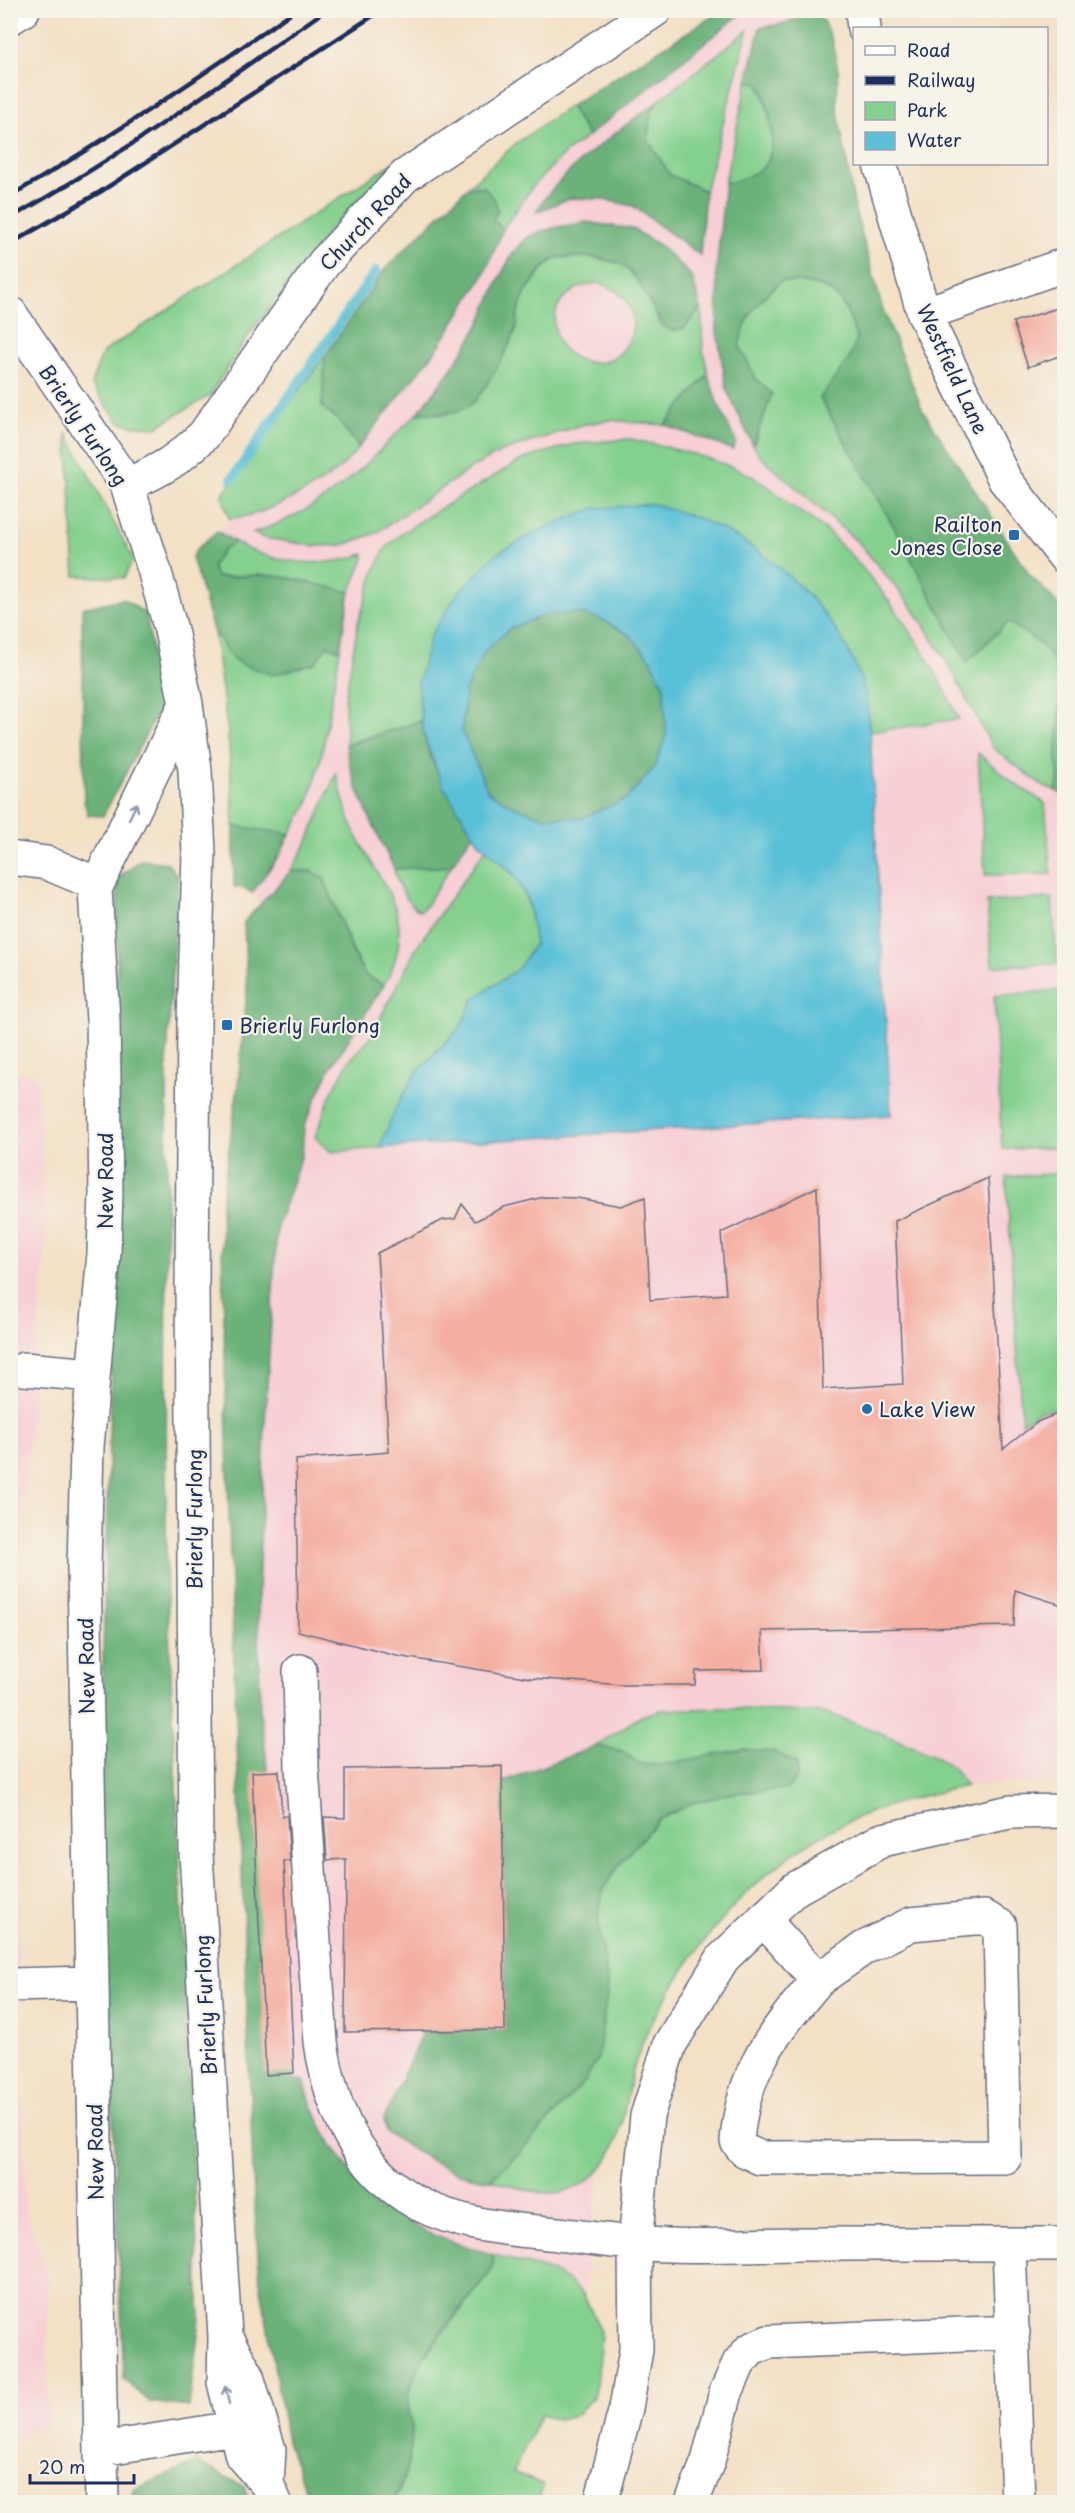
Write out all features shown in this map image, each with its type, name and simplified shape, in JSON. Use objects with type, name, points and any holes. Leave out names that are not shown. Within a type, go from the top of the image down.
[{"type":"street","points":[[10,18],[23,10]]},
{"type":"street","name":"Church Road","points":[[127,485],[165,468],[204,435],[324,263],[405,176],[655,10]]},
{"type":"street","points":[[862,10],[864,27]]},
{"type":"street","name":"Westfield Lane","points":[[880,165],[924,314],[1005,480],[1065,556]]},
{"type":"street","points":[[924,314],[1065,265]]},
{"type":"street","name":"Brierly Furlong","points":[[10,313],[127,485],[163,599],[186,704],[195,770],[199,854],[194,1022],[192,1271],[196,1854],[225,2336],[224,2382],[242,2456],[271,2493]]},
{"type":"street","name":"New Road","points":[[102,2502],[84,1517],[104,1253],[106,1193],[103,1020],[96,896],[102,874],[186,704]]},
{"type":"street","points":[[10,858],[102,874]]},
{"type":"street","points":[[24,1369],[93,1375]]},
{"type":"street","points":[[300,1671],[302,1768],[325,2073],[334,2103],[352,2139],[363,2157],[387,2182],[416,2202],[440,2213],[478,2225],[635,2244],[1065,2244]]},
{"type":"street","points":[[601,2502],[626,2408],[636,2350],[635,2244],[647,2116],[670,2044],[723,1958],[795,1889],[882,1840],[1010,1812],[1065,1811]]},
{"type":"street","points":[[984,1917],[1000,1926],[1005,2157],[760,2158],[744,2150],[737,2141],[739,2115],[753,2073],[779,2025],[818,1980],[864,1948],[910,1924],[984,1917]]},
{"type":"street","points":[[763,1919],[818,1980]]},
{"type":"street","points":[[10,1985],[92,1983]]},
{"type":"street","points":[[1009,2244],[1018,2502]]},
{"type":"street","points":[[692,2502],[708,2461],[726,2392],[739,2363],[750,2350],[768,2342],[1012,2332]]},
{"type":"street","name":"Brierly Furlong","points":[[225,2336],[246,2373],[269,2450],[271,2493]]},
{"type":"street","points":[[101,2450],[234,2428]]},
{"type":"shaded area","name":"Lake View","points":[[721,11],[814,11],[823,21],[832,40],[838,70],[837,105],[855,210],[882,307],[922,409],[1029,574],[1064,610],[1064,1781],[966,1786],[861,1815],[821,1836],[776,1867],[750,1889],[718,1923],[684,1968],[646,2032],[630,2080],[622,2125],[610,2157],[599,2172],[584,2295],[567,2280],[550,2271],[494,2256],[422,2360],[392,2502],[310,2502],[287,2442],[260,2282],[254,2197],[230,1554],[221,1205],[238,1085],[247,991],[244,922],[261,905],[252,893],[244,888],[234,887],[234,826],[228,733],[214,633],[192,557],[197,549],[210,539],[229,518],[222,495],[325,356],[385,269],[431,221],[480,173],[516,144]]},
{"type":"shaded area","points":[[11,1071],[37,1075],[47,1229],[11,1657]]},
{"type":"shaded area","points":[[11,1657],[25,2210],[47,2273],[48,2428],[33,2428],[11,2448]]},
{"type":"green space","points":[[808,10],[814,11],[823,21],[832,40],[838,70],[837,105],[855,210],[882,307],[922,409],[1029,574],[1064,610],[1064,795],[1056,791],[1060,694],[1059,681],[1051,657],[1037,642],[1008,622],[967,662],[878,498],[820,398],[849,359],[857,339],[840,300],[823,287],[781,281],[765,295],[749,316],[739,345],[756,379],[772,394],[753,445],[727,391],[717,332],[716,274],[725,181],[728,183],[753,174],[766,164],[770,157],[772,135],[765,99],[757,82],[747,82],[760,27],[786,23]]},
{"type":"green space","points":[[721,11],[742,11],[742,13],[588,136],[570,106]]},
{"type":"green space","points":[[748,30],[705,191],[670,175],[648,140],[650,114],[657,102]]},
{"type":"green space","points":[[747,82],[756,82],[765,99],[772,135],[770,157],[758,171],[728,183],[725,181]]},
{"type":"green space","points":[[657,102],[650,114],[648,140],[670,175],[705,191],[700,255],[633,206],[601,199],[571,198],[536,212],[546,197],[574,167]]},
{"type":"green space","points":[[570,106],[588,136],[565,153],[533,186],[503,229],[492,220],[484,187],[468,187],[515,144]]},
{"type":"green space","points":[[399,159],[339,219],[248,336],[209,396],[156,427],[133,426],[119,422],[91,384],[103,352]]},
{"type":"green space","points":[[468,187],[484,187],[495,200],[498,211],[493,220],[503,229],[484,275],[437,349],[359,447],[337,419],[322,407],[325,356],[385,269]]},
{"type":"green space","points":[[585,222],[633,229],[662,247],[692,277],[701,308],[684,328],[672,331],[659,319],[632,273],[621,264],[593,257],[557,258],[539,272],[529,288],[521,303],[512,338],[478,397],[467,407],[453,412],[417,414],[471,339],[506,266],[520,245],[527,238],[540,232]]},
{"type":"green space","points":[[589,257],[623,264],[645,289],[661,326],[684,328],[701,308],[703,350],[708,374],[665,425],[610,420],[581,425],[501,452],[473,467],[376,533],[343,545],[315,546],[264,538],[253,533],[296,515],[336,490],[360,470],[417,414],[444,415],[475,401],[516,330],[518,310],[528,289],[541,271],[556,258]],"holes":[[[597,283],[616,291],[628,304],[633,319],[631,335],[624,349],[612,359],[597,363],[578,359],[568,353],[558,341],[554,326],[555,316],[563,300],[578,288]]]},
{"type":"green space","points":[[781,281],[812,284],[823,288],[832,293],[846,310],[857,339],[849,361],[820,398],[878,498],[967,662],[1008,622],[1037,642],[1051,657],[1059,681],[1060,694],[1056,791],[1040,784],[993,748],[946,660],[913,608],[860,544],[761,457],[753,445],[772,394],[756,379],[739,344],[754,309]]},
{"type":"green space","points":[[325,356],[322,407],[337,419],[359,447],[333,473],[289,500],[256,513],[229,518],[222,495]]},
{"type":"green space","points":[[708,374],[717,402],[736,442],[733,450],[665,425]]},
{"type":"green space","points":[[67,433],[133,559],[124,578],[75,576]]},
{"type":"green space","points":[[630,439],[708,458],[738,469],[767,486],[825,529],[868,575],[903,620],[933,668],[959,719],[870,732],[863,687],[842,640],[595,508],[543,529],[496,554],[418,683],[421,721],[346,744],[345,698],[358,623],[375,570],[385,549],[402,533],[521,460],[574,444]]},
{"type":"green space","points":[[217,531],[235,542],[223,550],[212,566],[216,577],[270,575],[350,592],[340,650],[327,646],[315,663],[273,675],[240,664],[228,654],[214,633],[192,557],[197,549]]},
{"type":"green space","points":[[235,542],[265,555],[298,562],[332,562],[364,554],[364,559],[350,592],[270,575],[216,577],[212,566],[223,550]]},
{"type":"green space","points":[[123,599],[146,614],[161,706],[103,816],[88,815],[84,801],[82,608]]},
{"type":"green space","points":[[579,613],[605,621],[631,636],[651,660],[664,686],[666,736],[654,768],[627,799],[582,818],[542,817],[513,806],[488,792],[462,731],[465,690],[485,651],[511,628],[545,615]]},
{"type":"green space","points":[[214,633],[220,638],[228,654],[327,646],[340,650],[321,758],[308,804],[290,834],[234,826],[228,733]]},
{"type":"green space","points":[[421,721],[434,766],[448,794],[473,833],[451,866],[394,869],[359,793],[346,745]]},
{"type":"green space","points":[[978,753],[1012,782],[1045,803],[1051,874],[985,875]]},
{"type":"green space","points":[[336,773],[352,826],[393,902],[398,920],[399,939],[395,960],[384,985],[366,976],[355,956],[324,878],[310,871],[291,871],[308,841]]},
{"type":"green space","points":[[234,826],[290,834],[281,853],[252,893],[244,888],[234,887]]},
{"type":"green space","points":[[486,848],[517,880],[526,900],[535,944],[518,969],[475,998],[459,1029],[418,1070],[397,1106],[379,1148],[331,1152],[315,1137],[331,1094],[349,1061],[370,1038],[418,945]]},
{"type":"green space","points":[[141,860],[168,863],[178,877],[167,1058],[166,1564],[200,2318],[189,2407],[150,2402],[124,2380],[99,1799],[117,1147],[117,878]]},
{"type":"green space","points":[[451,866],[425,907],[420,911],[403,893],[394,869]]},
{"type":"green space","points":[[291,871],[310,871],[324,878],[354,956],[366,976],[384,985],[329,1070],[304,1126],[302,1154],[277,1227],[266,1401],[258,1593],[260,1712],[265,1745],[293,2080],[304,2080],[318,2119],[340,2157],[353,2175],[384,2205],[422,2230],[494,2255],[492,2270],[443,2330],[412,2380],[408,2396],[412,2428],[411,2447],[401,2485],[392,2502],[310,2502],[287,2442],[260,2282],[254,2197],[230,1554],[221,1205],[238,1085],[247,991],[244,922]]},
{"type":"green space","points":[[1052,898],[1057,964],[992,966],[987,902]]},
{"type":"green space","points":[[1059,990],[1064,1069],[1064,1148],[1002,1149],[994,996]]},
{"type":"green space","points":[[1064,1173],[1064,1407],[1038,1412],[1022,1423],[1006,1177]]},
{"type":"green space","points":[[721,1708],[826,1713],[939,1758],[953,1768],[966,1786],[886,1807],[831,1830],[802,1847],[750,1889],[705,1939],[651,2024],[633,2070],[613,2151],[607,2161],[586,2182],[574,2189],[547,2193],[490,2180],[518,2154],[584,2082],[608,1986],[598,1920],[603,1889],[623,1860],[658,1820],[692,1803],[733,1793],[786,1789],[743,1749],[662,1765],[640,1764],[622,1751],[596,1746],[641,1716],[661,1710]]},
{"type":"green space","points":[[596,1746],[622,1751],[640,1764],[662,1765],[743,1749],[775,1752],[796,1763],[797,1778],[787,1789],[733,1793],[692,1803],[658,1820],[623,1860],[603,1889],[598,1919],[608,1986],[598,2058],[584,2082],[518,2154],[490,2180],[464,2175],[437,2163],[387,2133],[384,2119],[423,2031],[505,2030],[502,1782]]},
{"type":"green space","points":[[494,2255],[550,2271],[567,2280],[584,2295],[601,2332],[599,2370],[593,2397],[576,2415],[558,2419],[541,2414],[513,2472],[544,2485],[537,2502],[392,2502],[401,2490],[412,2427],[407,2397],[422,2360],[492,2270]]},
{"type":"green space","points":[[197,2462],[244,2486],[250,2502],[131,2502],[133,2490]]},
{"type":"water","points":[[653,504],[702,520],[734,536],[758,551],[802,589],[822,611],[853,660],[865,691],[870,732],[891,1115],[379,1148],[397,1106],[418,1070],[459,1029],[475,998],[518,969],[535,944],[528,899],[511,871],[479,843],[443,786],[423,732],[418,683],[431,635],[458,593],[496,554],[543,529],[595,508]],"holes":[[[579,613],[605,621],[631,636],[651,660],[664,686],[666,736],[654,768],[627,799],[582,818],[542,817],[513,806],[488,792],[462,731],[465,690],[485,651],[511,628],[545,615]]]},
{"type":"building","points":[[1058,308],[1065,328],[1065,354],[1028,367],[1013,322]]},
{"type":"building","name":"Lake View","points":[[988,1178],[1003,1449],[1039,1421],[1065,1411],[1065,1606],[1015,1590],[1014,1626],[762,1631],[764,1670],[696,1671],[695,1685],[623,1685],[531,1678],[397,1656],[298,1631],[296,1460],[389,1452],[377,1253],[443,1220],[455,1219],[462,1204],[475,1221],[504,1207],[544,1197],[577,1198],[621,1206],[645,1197],[650,1300],[726,1294],[721,1233],[817,1187],[823,1389],[903,1384],[895,1221]]},
{"type":"building","points":[[502,1766],[505,2030],[345,2032],[346,1859],[327,1860],[324,1817],[345,1818],[345,1769]]},
{"type":"building","points":[[279,1771],[282,1816],[287,1816],[290,1861],[284,1861],[294,2073],[266,2075],[252,1772]]},
{"type":"waterway","points":[[232,479],[376,271]]},
{"type":"railway","points":[[10,196],[155,106],[295,10]]},
{"type":"railway","points":[[10,218],[131,144],[326,10]]},
{"type":"railway","points":[[10,244],[100,192],[382,10]]},
{"type":"place","name":"Railton Jones Close","points":[[1014,535]]},
{"type":"place","name":"Brierly Furlong","points":[[227,1025]]},
{"type":"place","name":"Lake View","points":[[867,1409]]}]
